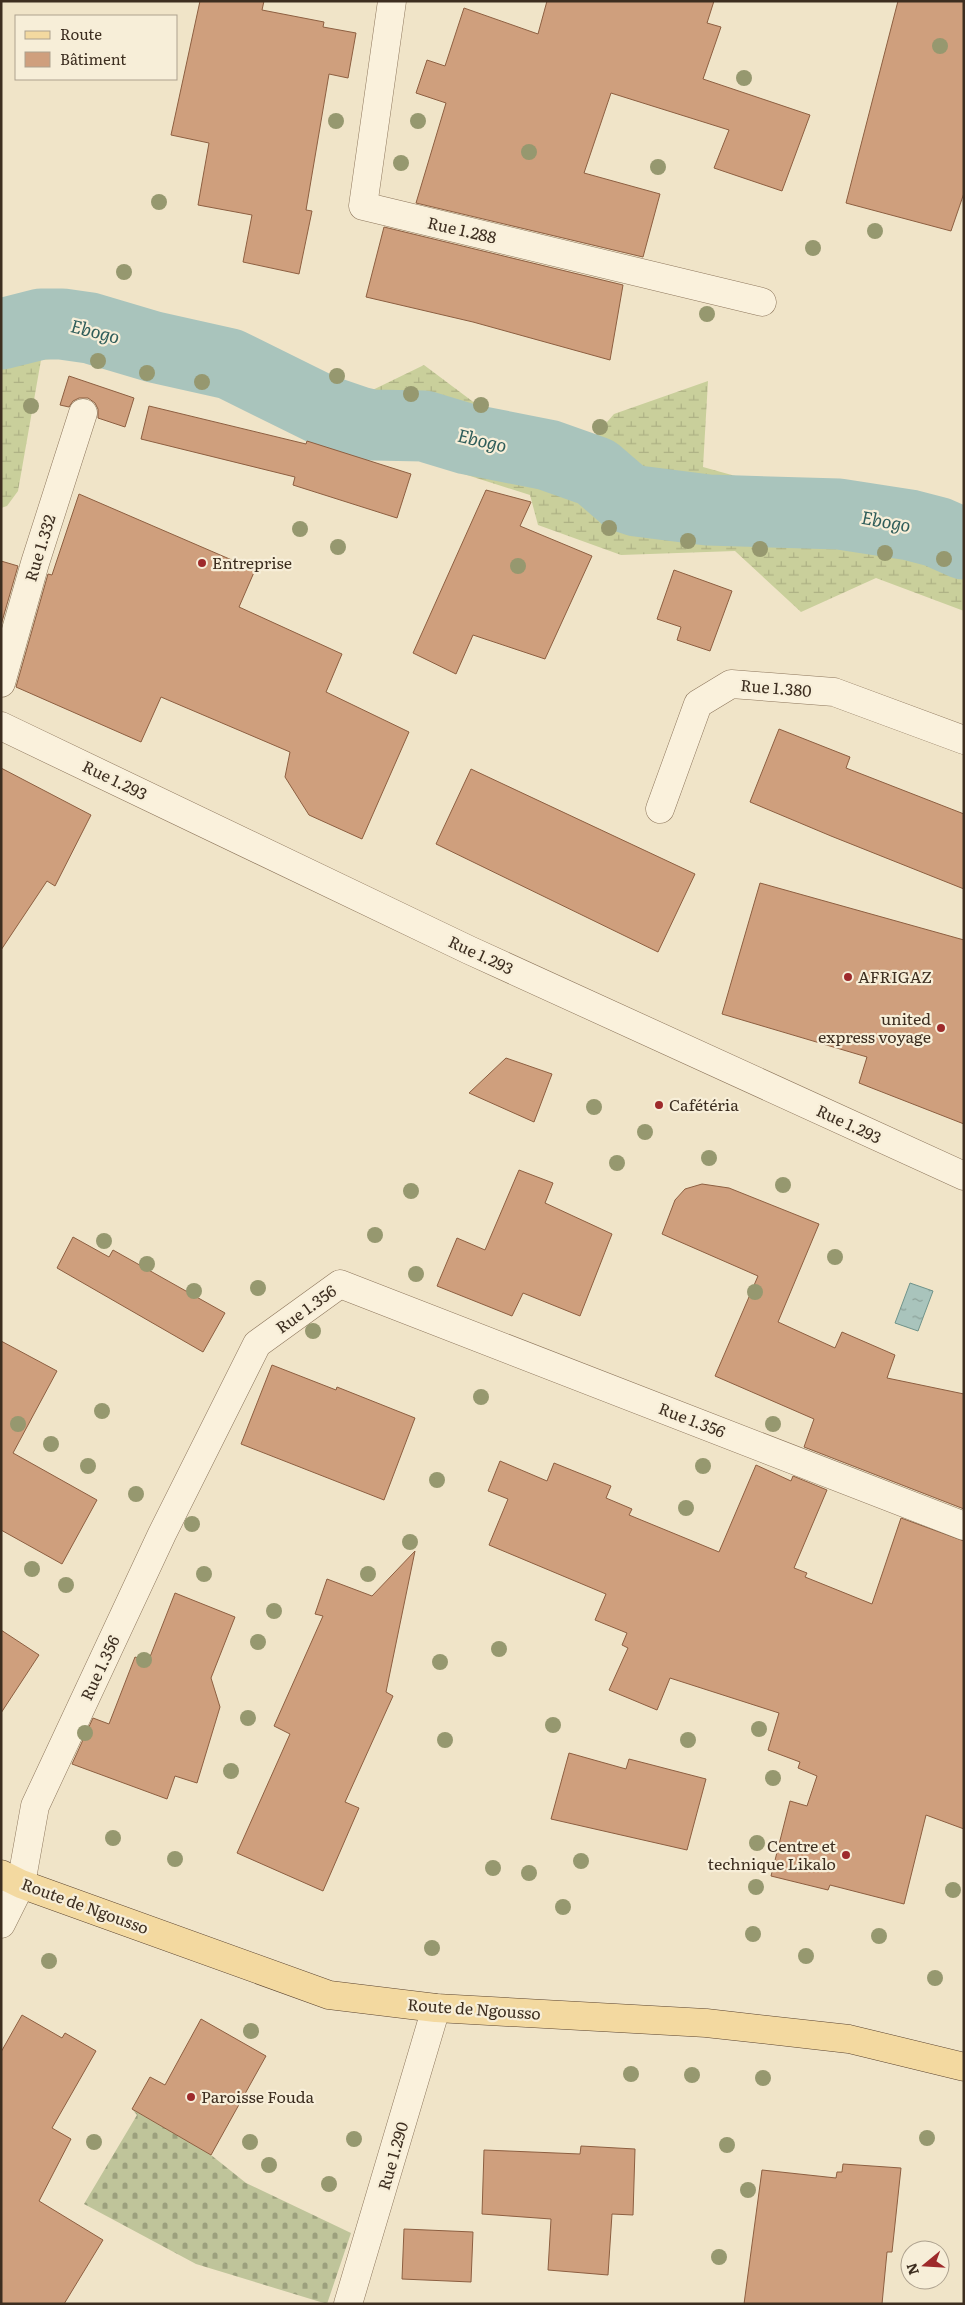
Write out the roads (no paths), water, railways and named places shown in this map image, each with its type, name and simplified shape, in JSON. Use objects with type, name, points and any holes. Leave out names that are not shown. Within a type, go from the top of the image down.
[{"type":"main road","name":"Route de Ngousso","points":[[11,1879],[329,1995],[436,2008],[716,2024],[849,2039],[964,2067]]},
{"type":"street","name":"Rue 1.288","points":[[392,1],[363,206],[762,302]]},
{"type":"street","name":"Rue 1.332","points":[[1,683],[35,562],[82,413]]},
{"type":"street","name":"Rue 1.380","points":[[660,810],[698,704],[732,684],[834,692],[964,740]]},
{"type":"street","name":"Rue 1.293","points":[[1,726],[469,950],[964,1176]]},
{"type":"street","name":"Rue 1.356","points":[[11,1879],[35,1806],[162,1534],[257,1344],[340,1284],[964,1526]]},
{"type":"street","points":[[1,1924],[11,1879]]},
{"type":"street","name":"Rue 1.290","points":[[348,2304],[436,2008]]},
{"type":"water","points":[[910,1283],[933,1291],[918,1331],[895,1323]]},
{"type":"waterway","name":"Ebogo","points":[[1,334],[41,324],[62,324],[90,328],[154,347],[230,364],[321,409],[359,422],[372,425],[424,426],[467,439],[548,455],[596,472],[625,497],[637,501],[708,510],[839,514],[910,525],[937,532],[964,544]]},
{"type":"place","name":"Entreprise","points":[[202,563]]},
{"type":"place","name":"AFRIGAZ","points":[[848,977]]},
{"type":"place","name":"united express voyage","points":[[941,1028]]},
{"type":"place","name":"Cafétéria","points":[[659,1105]]},
{"type":"place","name":"Centre et technique Likalo","points":[[846,1855]]},
{"type":"place","name":"Paroisse Fouda","points":[[191,2097]]}]
